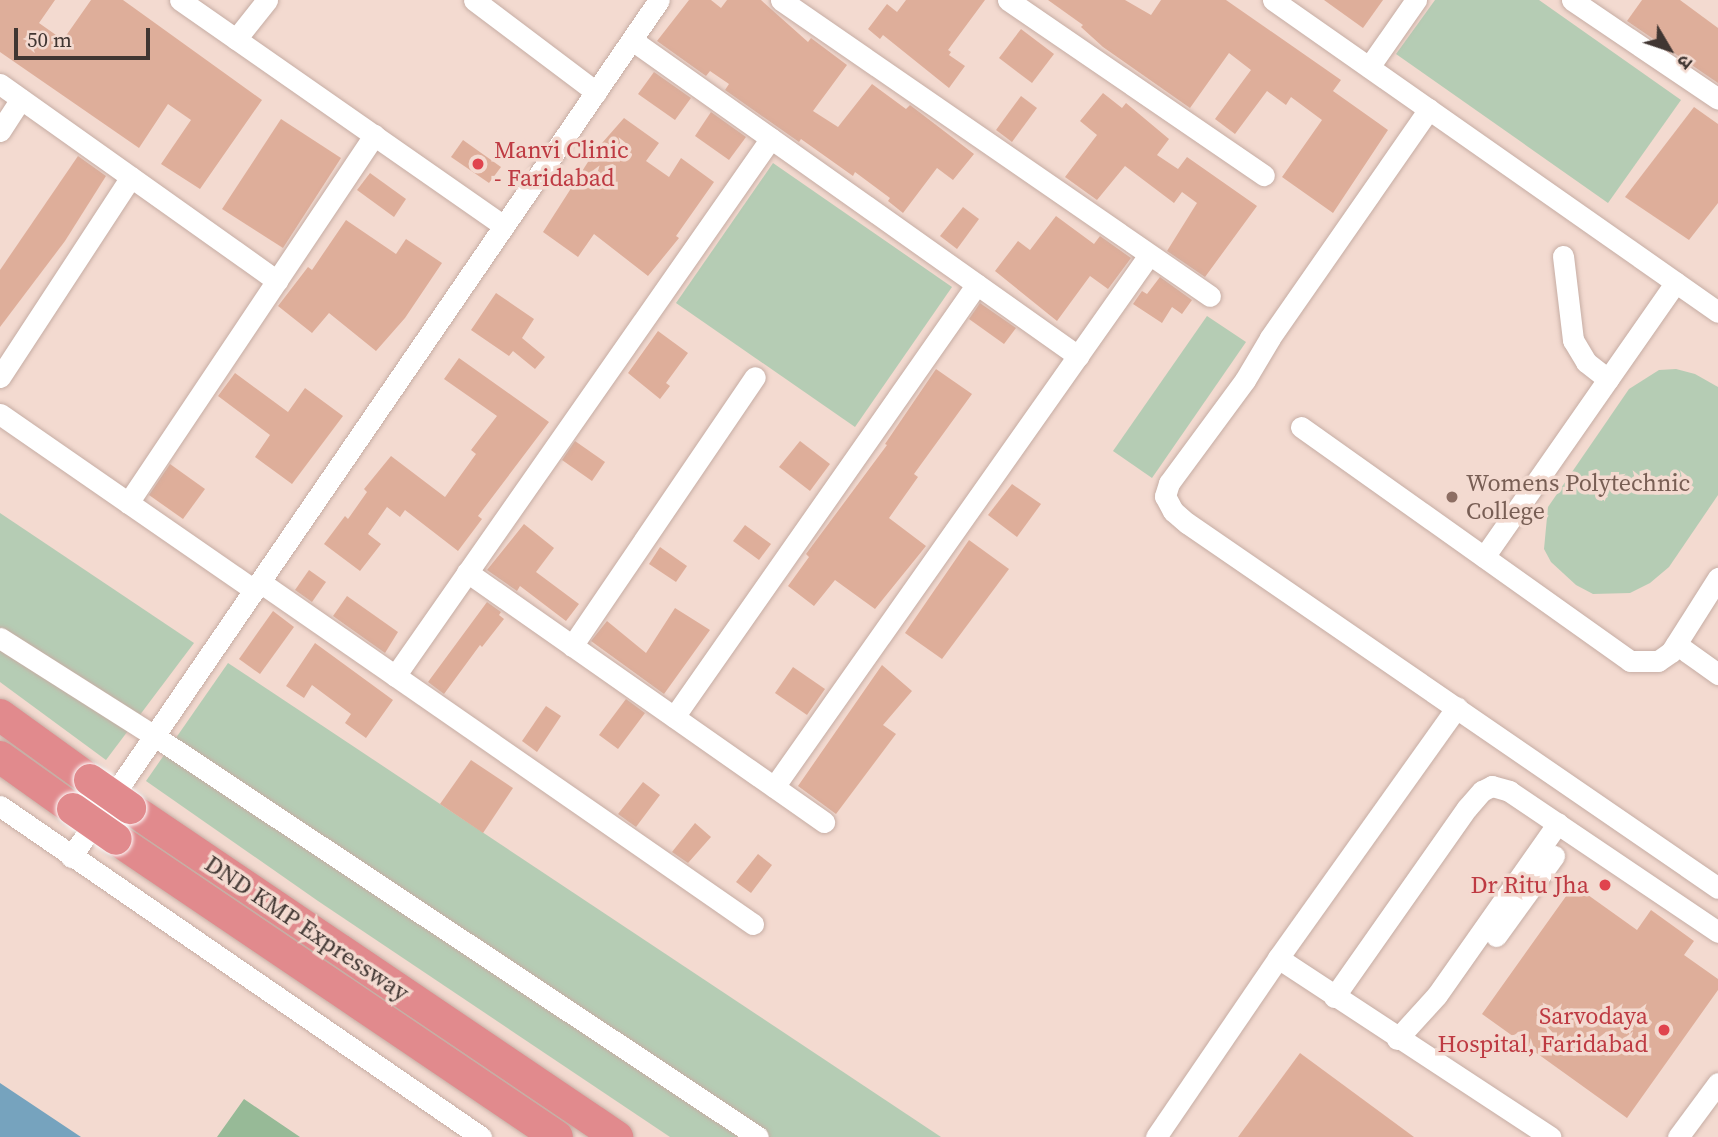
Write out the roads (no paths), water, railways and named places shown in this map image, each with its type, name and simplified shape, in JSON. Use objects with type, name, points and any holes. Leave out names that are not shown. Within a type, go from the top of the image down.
[{"type":"highway","name":"DND KMP Expressway","points":[[0,715],[130,808],[617,1137]]},
{"type":"highway","name":"DND KMP Expressway","points":[[0,757],[557,1137]]},
{"type":"street","points":[[180,0],[504,226]]},
{"type":"street","points":[[236,39],[267,0]]},
{"type":"street","points":[[474,0],[596,92]]},
{"type":"street","points":[[71,857],[659,0]]},
{"type":"street","points":[[781,0],[1210,296]]},
{"type":"street","points":[[1008,0],[1264,175]]},
{"type":"street","points":[[1273,0],[1718,312]]},
{"type":"street","points":[[1369,67],[1416,0]]},
{"type":"street","points":[[1572,0],[1718,99]]},
{"type":"street","points":[[632,40],[1078,356]]},
{"type":"street","points":[[0,84],[277,281]]},
{"type":"street","points":[[0,131],[21,99]]},
{"type":"street","points":[[1429,109],[1270,338],[1245,380],[1169,483],[1165,496],[1173,511],[1187,523],[1718,888]]},
{"type":"street","points":[[128,503],[374,135]]},
{"type":"street","points":[[395,676],[771,138]]},
{"type":"street","points":[[0,377],[131,177]]},
{"type":"street","points":[[774,788],[1149,255]]},
{"type":"street","points":[[1563,256],[1573,340],[1586,362],[1608,379]]},
{"type":"street","points":[[1484,557],[1676,282]]},
{"type":"street","points":[[674,717],[976,284]]},
{"type":"street","points":[[572,646],[755,377]]},
{"type":"street","points":[[0,414],[128,503],[395,676],[753,924]]},
{"type":"street","points":[[1301,427],[1630,661],[1658,661],[1671,652],[1718,578]]},
{"type":"street","points":[[467,572],[824,822]]},
{"type":"street","points":[[0,638],[153,735],[758,1137]]},
{"type":"street","points":[[1676,644],[1718,674]]},
{"type":"street","points":[[1156,1137],[1278,958],[1457,707]]},
{"type":"street","points":[[1334,997],[1400,901],[1482,791],[1492,786],[1509,790],[1718,932]]},
{"type":"street","points":[[0,806],[481,1137]]},
{"type":"street","points":[[1397,1039],[1437,995],[1558,823]]},
{"type":"street","points":[[1437,995],[1455,989],[1466,978],[1554,856]]},
{"type":"street","points":[[1278,958],[1397,1039],[1550,1137]]},
{"type":"street","points":[[1678,1137],[1718,1083]]},
{"type":"water","points":[[0,1083],[81,1137],[0,1137]]},
{"type":"place","name":"Manvi Clinic - Faridabad","points":[[478,164]]},
{"type":"place","name":"Womens Polytechnic College","points":[[1452,497]]},
{"type":"place","name":"Dr Ritu Jha","points":[[1605,885]]},
{"type":"place","name":"Sarvodaya Hospital, Faridabad","points":[[1664,1030]]}]
